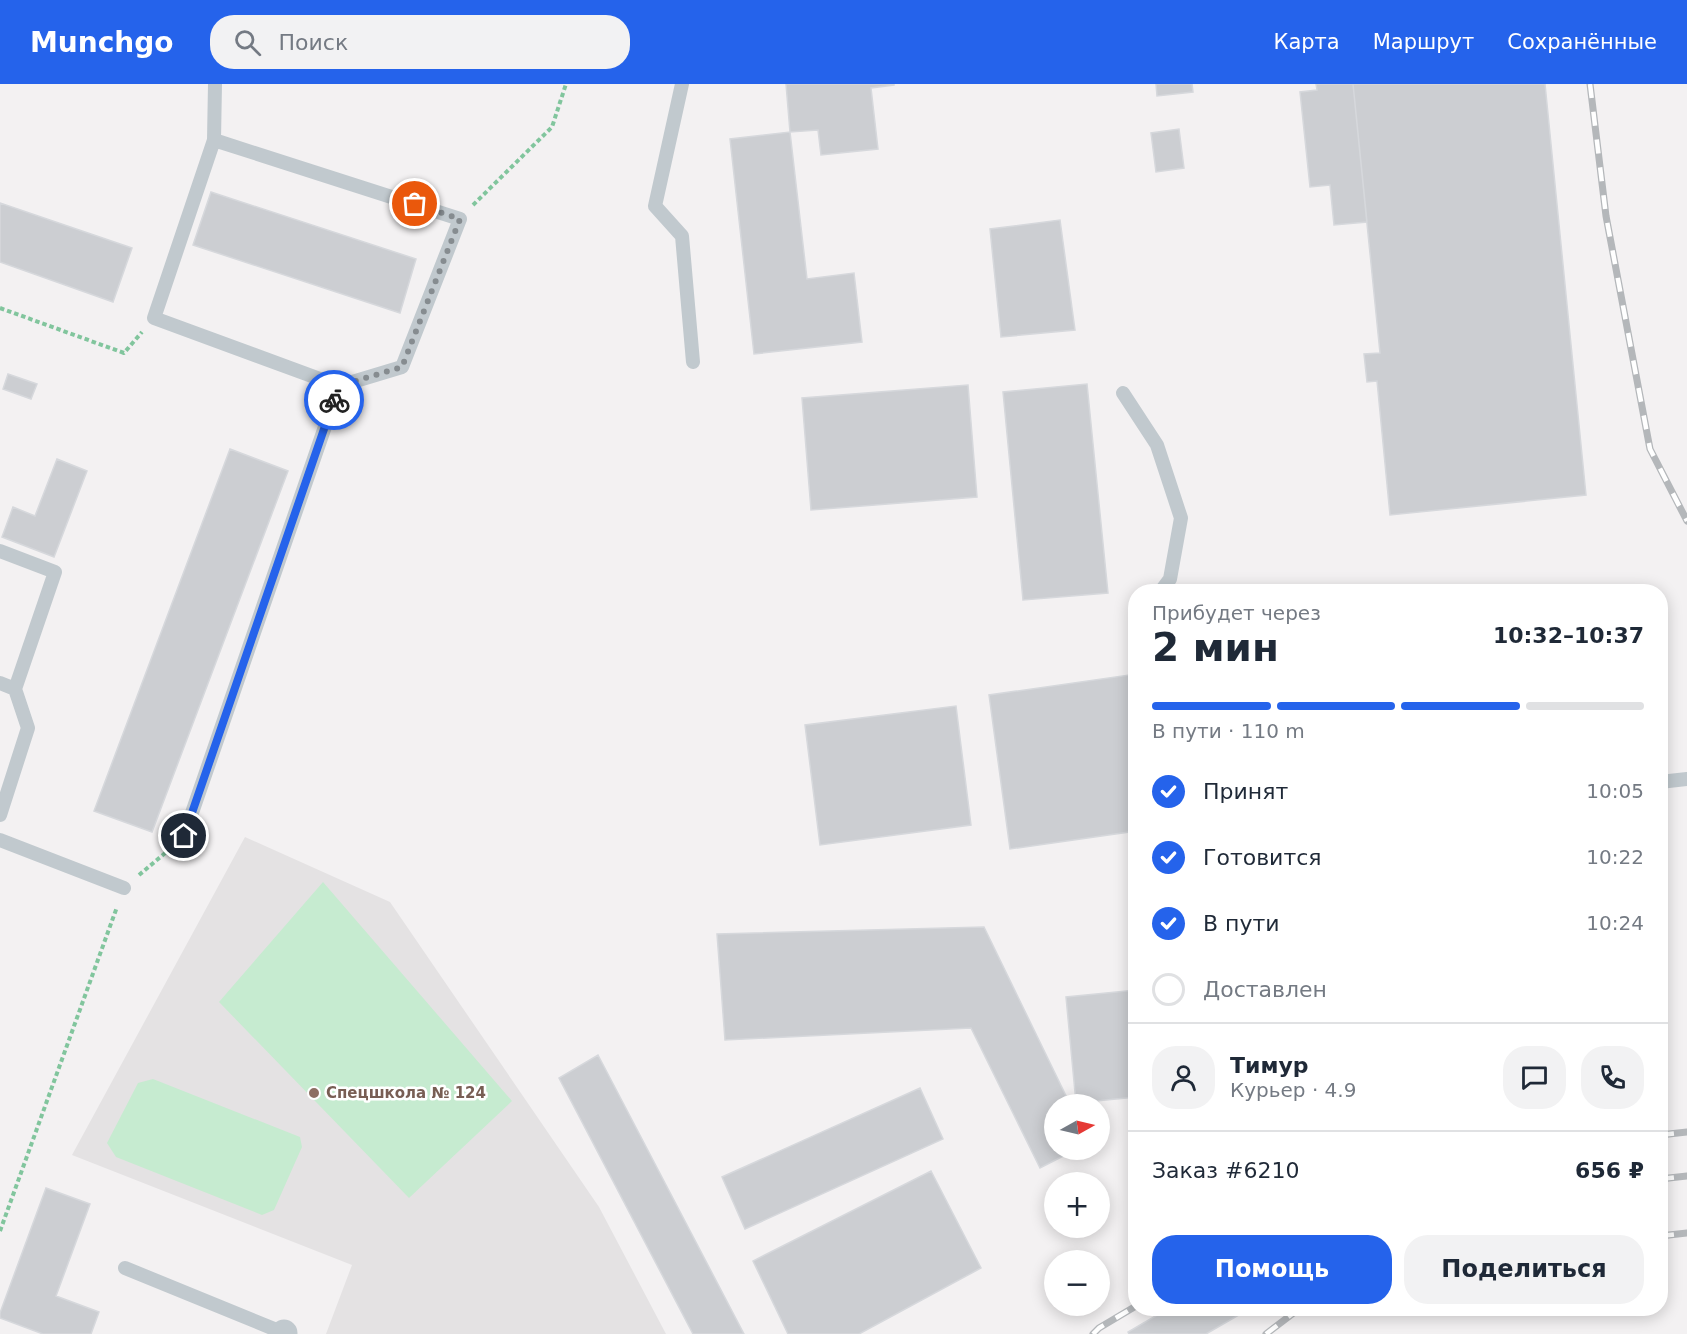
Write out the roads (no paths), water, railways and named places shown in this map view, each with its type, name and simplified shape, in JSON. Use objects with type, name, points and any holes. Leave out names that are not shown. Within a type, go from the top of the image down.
[{"type":"lane","points":[[214,140],[460,219],[402,367],[339,386],[154,318],[214,140],[215,84]]},
{"type":"lane","points":[[682,84],[655,206],[682,236],[693,362]]},
{"type":"lane","points":[[184,836],[339,386]]},
{"type":"lane","points":[[1123,393],[1157,445],[1181,518],[1170,579],[1166,584]]},
{"type":"lane","points":[[0,551],[55,572],[15,689],[28,728],[0,815]]},
{"type":"lane","points":[[0,683],[15,689]]},
{"type":"lane","points":[[1668,782],[1687,779]]},
{"type":"lane","points":[[0,840],[124,888]]},
{"type":"lane","points":[[125,1268],[283,1333]]},
{"type":"railway","points":[[1590,84],[1606,216],[1650,449],[1687,521]]},
{"type":"railway","points":[[1668,1134],[1687,1132]]},
{"type":"railway","points":[[1668,1178],[1687,1176]]},
{"type":"railway","points":[[1668,1235],[1687,1233]]},
{"type":"railway","points":[[1093,1334],[1128,1311]]},
{"type":"railway","points":[[1266,1334],[1290,1316]]},
{"type":"place","name":"Спецшкола № 124","points":[[314,1093]]}]
